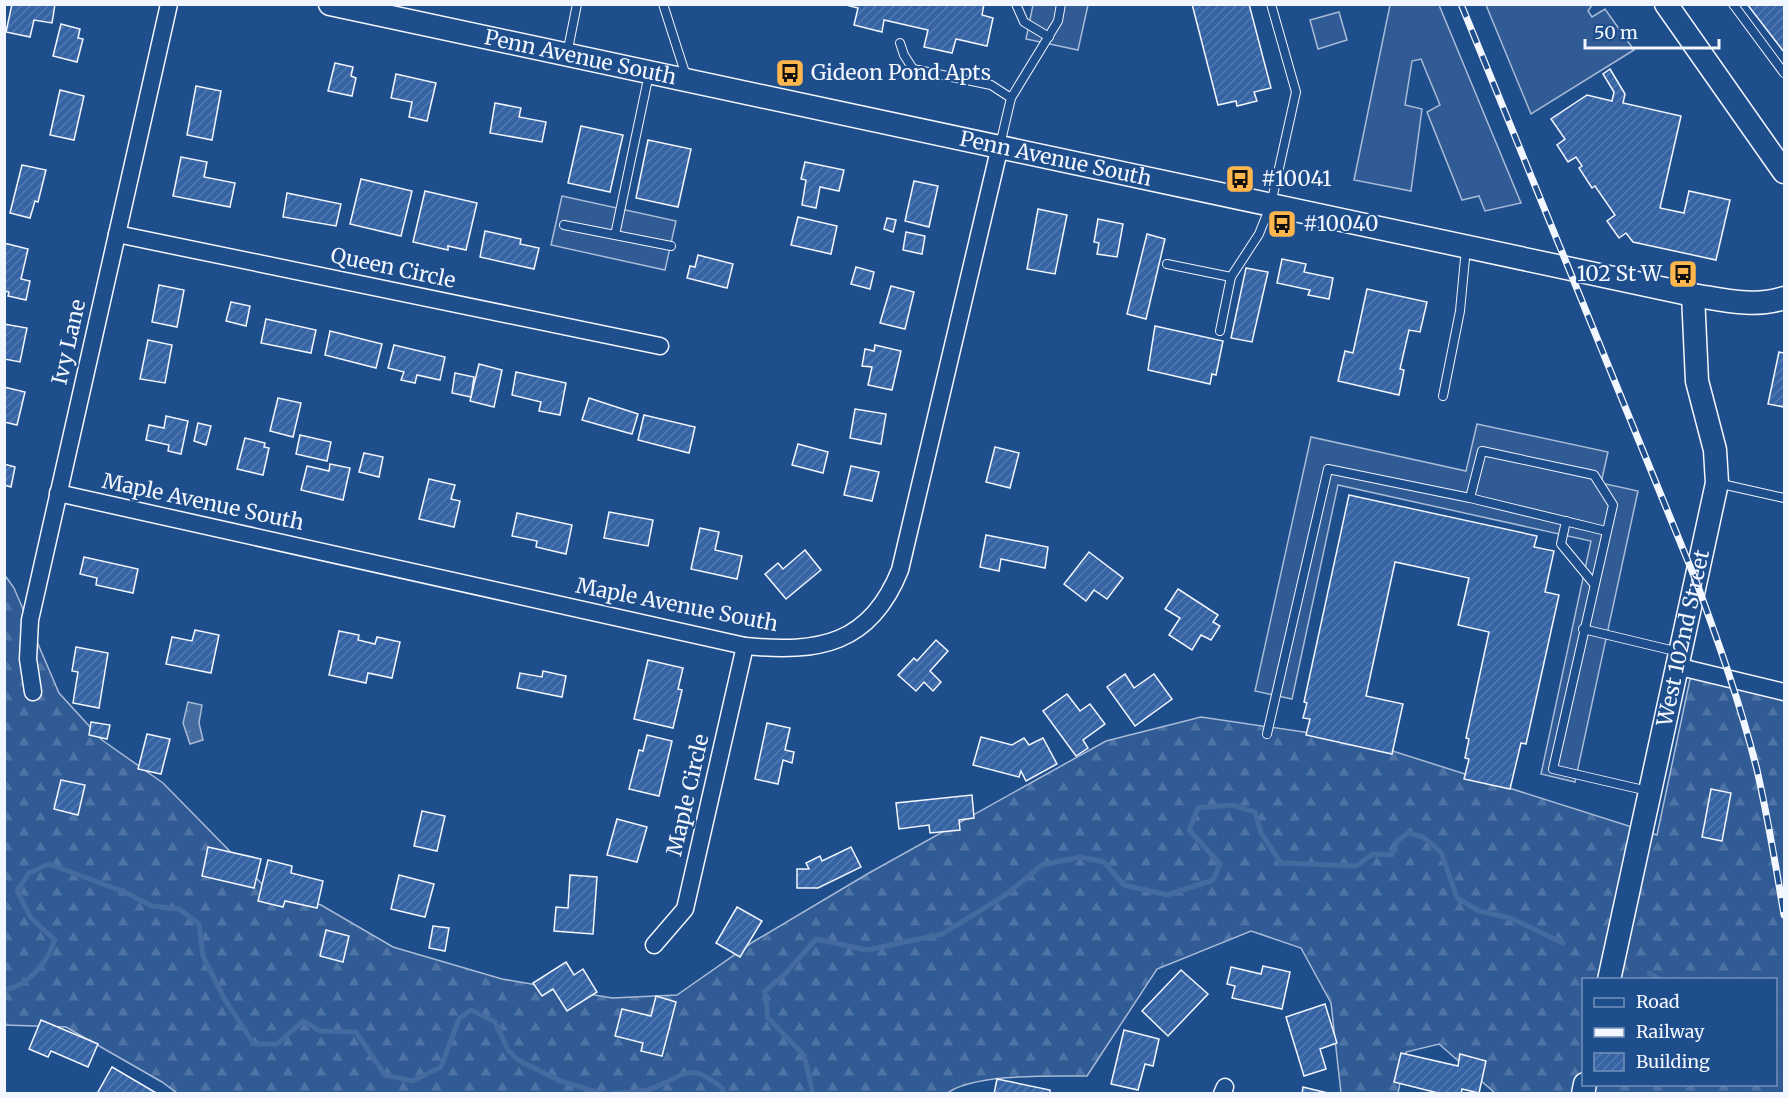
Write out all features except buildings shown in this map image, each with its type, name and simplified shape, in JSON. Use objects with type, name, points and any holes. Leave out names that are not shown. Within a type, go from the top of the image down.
[{"type":"main road","name":"Penn Avenue South","points":[[330,4],[1693,295],[1738,303],[1759,303],[1785,298]]},
{"type":"main road","points":[[1666,4],[1785,172]]},
{"type":"main road","name":"West 102nd Street","points":[[1609,978],[1717,483],[1715,450],[1697,381],[1693,295]]},
{"type":"street","name":"Ivy Lane","points":[[33,692],[28,659],[30,620],[169,4]]},
{"type":"street","name":"Maple Avenue South","points":[[58,493],[745,646],[778,649],[807,647],[833,641],[856,631],[876,614],[890,594],[900,570],[1000,146]]},
{"type":"street","name":"Queen Circle","points":[[117,234],[660,346]]},
{"type":"street","name":"Maple Circle","points":[[654,945],[685,909],[745,646]]},
{"type":"street","points":[[1678,659],[1785,692]]},
{"type":"lane","points":[[567,54],[577,4]]},
{"type":"lane","points":[[663,4],[687,79]]},
{"type":"lane","points":[[1016,4],[1024,22],[1049,37]]},
{"type":"lane","points":[[1000,146],[1011,98],[1058,21],[1061,4]]},
{"type":"lane","points":[[1220,331],[1230,277],[1259,234],[1271,204],[1296,92],[1271,4]]},
{"type":"lane","points":[[1733,4],[1785,73]]},
{"type":"lane","points":[[900,44],[913,69],[992,85],[1011,98]]},
{"type":"lane","points":[[615,235],[650,71]]},
{"type":"lane","points":[[564,225],[670,246]]},
{"type":"lane","points":[[1443,396],[1460,311],[1467,246]]},
{"type":"lane","points":[[1167,264],[1230,277]]},
{"type":"lane","points":[[1470,498],[1482,451],[1594,475],[1613,506],[1583,629],[1553,769],[1651,792]]},
{"type":"lane","points":[[1267,734],[1328,469],[1470,498],[1606,531]]},
{"type":"lane","points":[[1717,483],[1785,498]]},
{"type":"lane","points":[[1566,521],[1561,544],[1594,584]]},
{"type":"lane","points":[[1583,629],[1678,659]]},
{"type":"green space","points":[[4,574],[14,588],[59,693],[102,740],[163,783],[264,886],[321,905],[393,947],[502,979],[612,998],[677,995],[753,942],[869,873],[1106,741],[1201,717],[1358,740],[1657,835],[1692,670],[1784,689],[1784,1093],[1495,1093],[1439,1044],[1406,1052],[1398,1093],[1341,1093],[1331,1003],[1301,948],[1251,931],[1157,969],[1087,1076],[994,1079],[958,1087],[946,1094],[177,1093],[66,1027],[5,1025]]},
{"type":"shaded area","points":[[1033,5],[1088,5],[1078,50],[1026,39]]},
{"type":"shaded area","points":[[1390,5],[1439,5],[1521,203],[1485,211],[1479,196],[1462,200],[1427,112],[1440,105],[1421,59],[1412,61],[1405,105],[1422,109],[1411,191],[1354,180]]},
{"type":"shaded area","points":[[1486,5],[1592,5],[1588,11],[1592,17],[1605,9],[1634,50],[1531,114]]},
{"type":"shaded area","points":[[1339,12],[1347,40],[1318,49],[1310,20]]},
{"type":"shaded area","points":[[562,196],[676,221],[665,270],[551,245]]},
{"type":"shaded area","points":[[1477,424],[1608,452],[1601,483],[1638,491],[1575,782],[1541,774],[1591,541],[1338,485],[1292,699],[1255,691],[1311,437],[1466,471]]},
{"type":"water","points":[[188,702],[202,705],[199,723],[203,740],[190,744],[183,723]]},
{"type":"waterway","points":[[813,1094],[804,1055],[768,1018],[765,991],[785,974],[816,939],[867,950],[942,934],[1004,896],[1042,865],[1080,857],[1104,862],[1124,885],[1167,895],[1213,880],[1220,864],[1189,830],[1198,808],[1232,805],[1255,812],[1261,833],[1281,863],[1356,866],[1373,854],[1392,855],[1397,841],[1408,833],[1423,837],[1441,852],[1457,898],[1479,911],[1510,918],[1563,943]]},
{"type":"waterway","points":[[4,990],[21,984],[36,972],[47,957],[55,940],[31,918],[17,891],[29,873],[49,864],[127,893],[152,906],[179,909],[199,924],[203,956],[225,1000],[254,1044],[277,1044],[303,1021],[320,1031],[356,1032],[385,1075],[412,1081],[441,1067],[459,1019],[471,1010],[495,1022],[508,1050],[518,1060],[560,1081],[603,1094]]},
{"type":"waterway","points":[[1649,973],[1658,978]]},
{"type":"waterway","points":[[612,1094],[646,1090],[693,1072],[710,1079],[722,1088],[723,1094]]},
{"type":"railway","points":[[1461,4],[1696,581],[1713,628],[1737,699],[1757,770],[1784,915]]},
{"type":"place","name":"Gideon Pond Apts","points":[[790,73]]},
{"type":"place","name":"#10041","points":[[1240,179]]},
{"type":"place","name":"#10040","points":[[1282,224]]},
{"type":"place","name":"102 St W","points":[[1683,274]]}]
